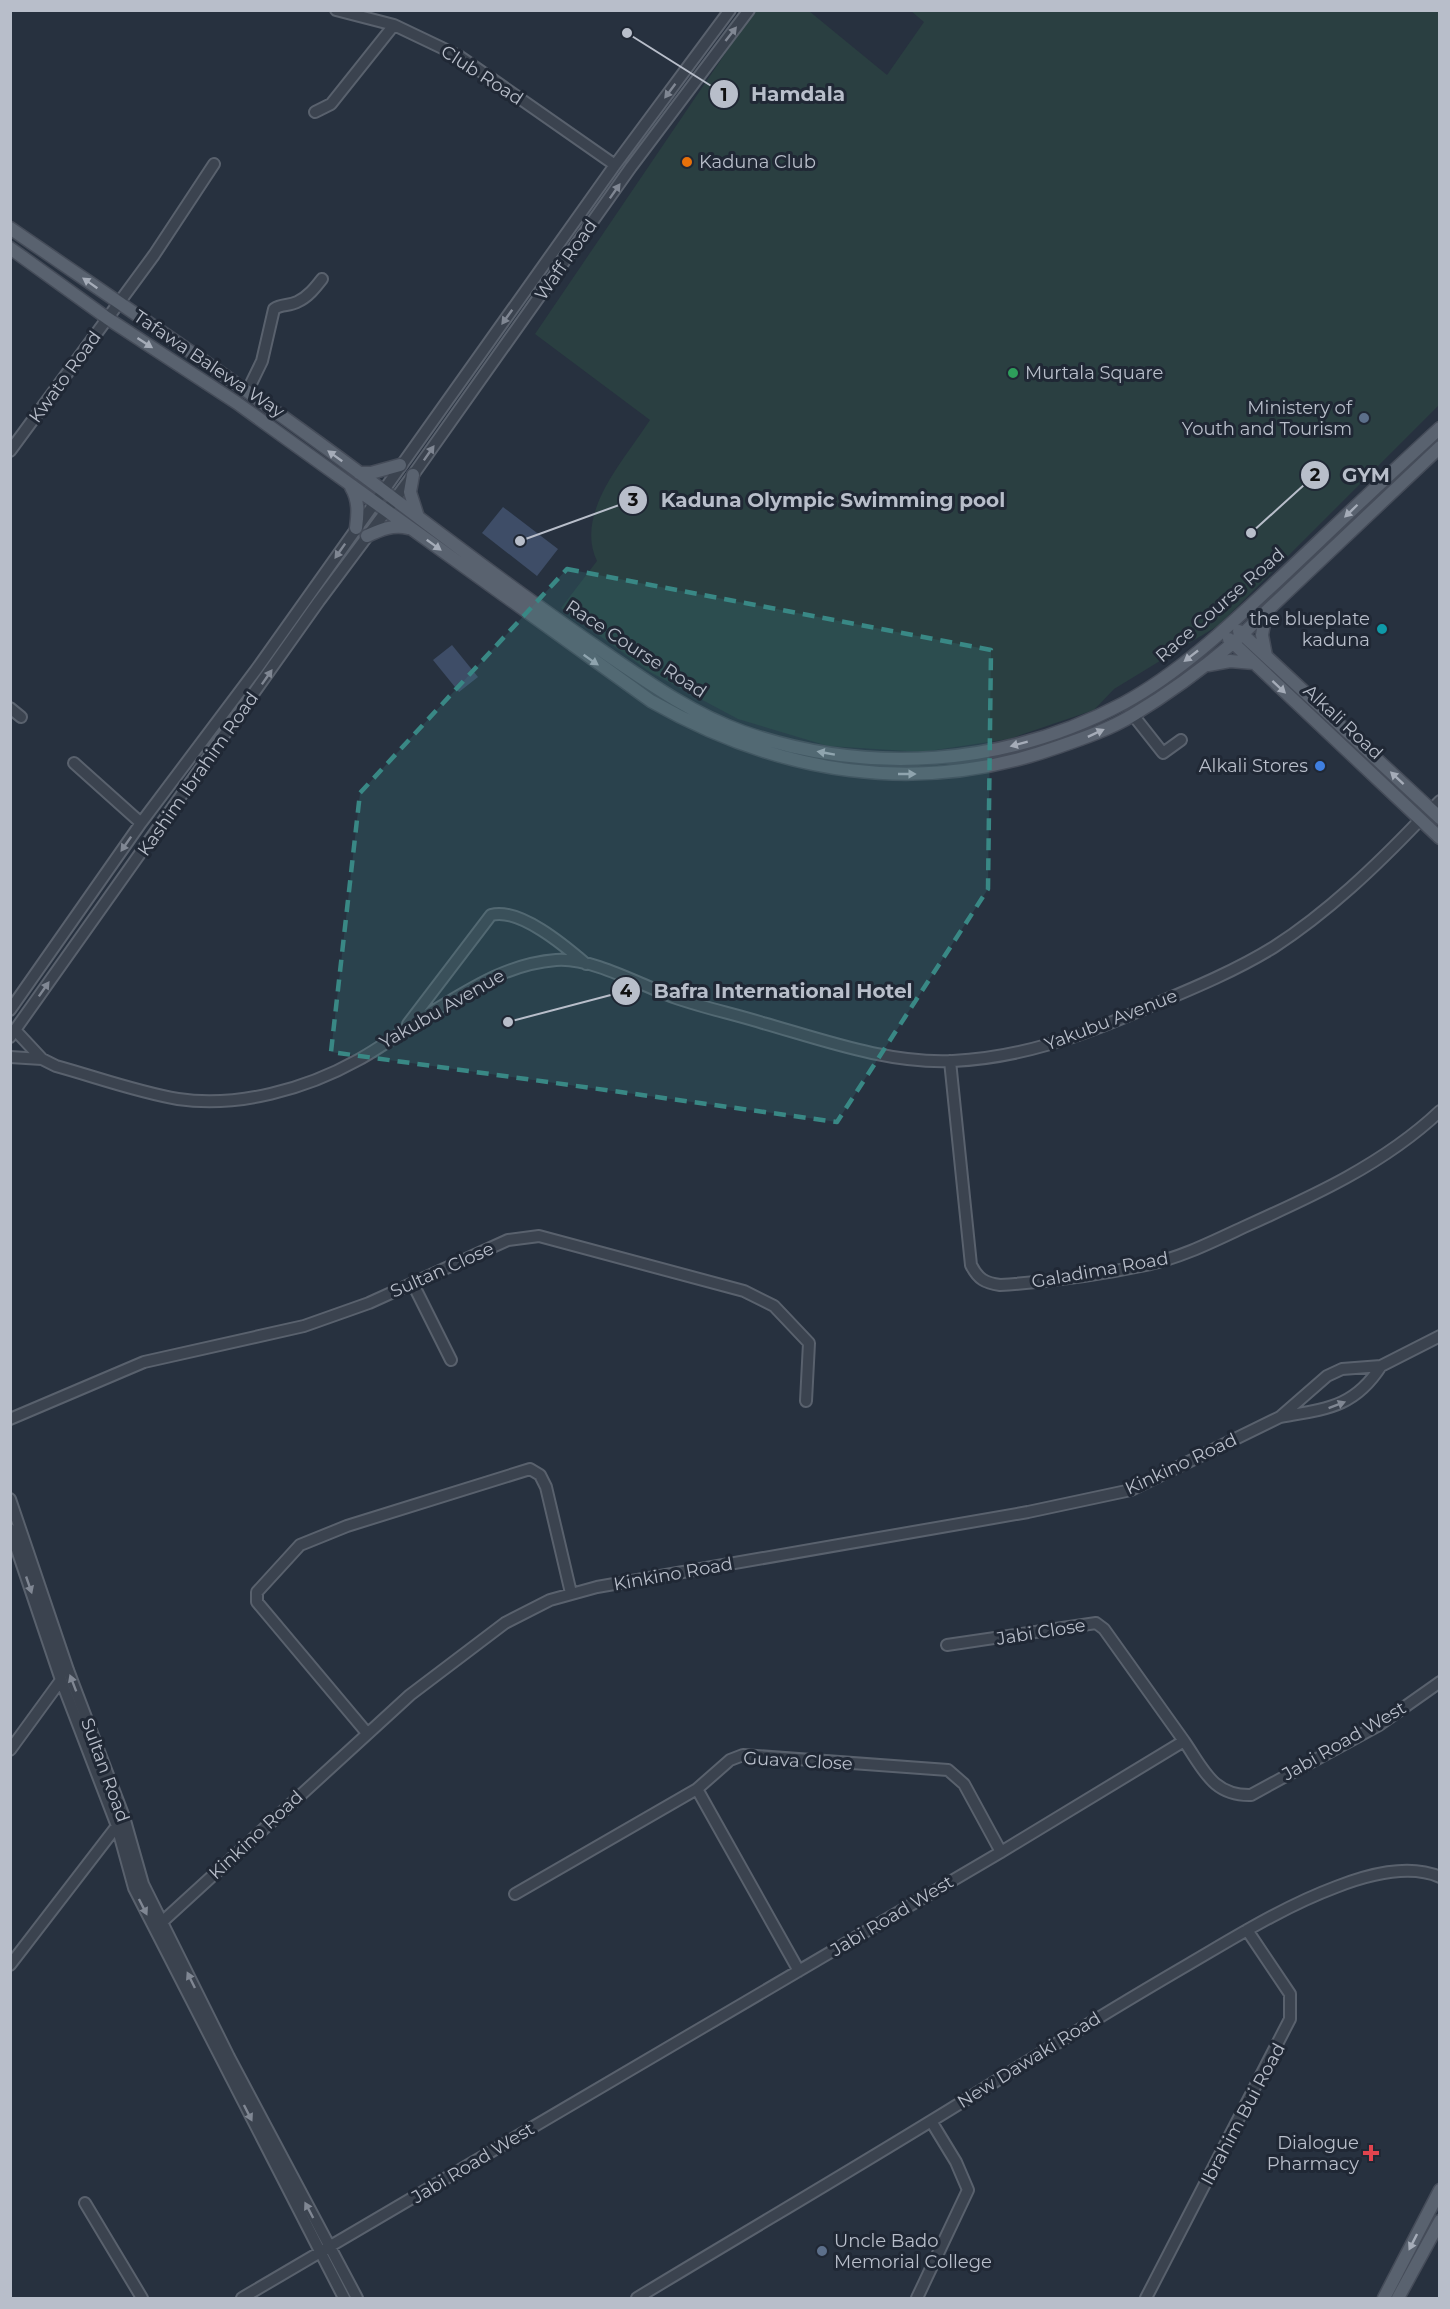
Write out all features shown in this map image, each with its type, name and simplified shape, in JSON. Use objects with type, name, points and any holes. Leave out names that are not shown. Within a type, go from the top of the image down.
[{"type":"main road","name":"Tafawa Balewa Way","points":[[10,228],[247,392],[383,490]]},
{"type":"main road","name":"Tafawa Balewa Way","points":[[10,248],[107,318],[237,403],[386,511]]},
{"type":"main road","name":"Race Course Road","points":[[383,490],[545,612],[661,690],[705,715],[742,731],[827,753],[876,759],[923,760],[1001,749],[1041,738],[1083,723],[1126,702],[1155,684],[1232,623],[1440,428]]},
{"type":"main road","name":"Race Course Road","points":[[386,511],[651,702],[694,726],[783,758],[878,774],[926,774],[1007,763],[1089,737],[1133,715],[1207,665],[1238,639],[1440,447]]},
{"type":"main road","points":[[359,473],[371,473],[400,465]]},
{"type":"main road","points":[[413,476],[410,492],[419,518]]},
{"type":"main road","points":[[349,484],[356,494],[358,512],[356,528]]},
{"type":"main road","points":[[367,536],[383,528],[400,526],[412,529]]},
{"type":"main road","points":[[1266,612],[1262,635],[1266,657]]},
{"type":"main road","name":"Alkali Road","points":[[1232,623],[1238,639],[1254,663],[1440,838]]},
{"type":"main road","name":"Alkali Road","points":[[1221,632],[1238,639],[1266,657],[1437,810]]},
{"type":"main road","points":[[1207,665],[1230,661],[1254,663]]},
{"type":"main road","points":[[1384,2298],[1440,2190]]},
{"type":"main road","points":[[1398,2298],[1440,2221]]},
{"type":"street","name":"Club Road","points":[[336,10],[394,25],[459,56],[615,165]]},
{"type":"street","name":"Waff Road","points":[[374,503],[615,165],[730,10]]},
{"type":"street","name":"Waff Road","points":[[386,511],[632,167],[749,10]]},
{"type":"street","points":[[315,112],[331,104],[394,25]]},
{"type":"street","name":"Kwato Road","points":[[10,451],[119,303],[214,164]]},
{"type":"street","points":[[247,392],[262,361],[274,309],[277,306],[296,303],[311,293],[322,279]]},
{"type":"street","name":"Kashim Ibrahim Road","points":[[10,1010],[141,823],[256,670],[374,503]]},
{"type":"street","name":"Kashim Ibrahim Road","points":[[13,1034],[386,511]]},
{"type":"street","points":[[10,708],[21,717]]},
{"type":"street","points":[[1133,715],[1163,753],[1181,740]]},
{"type":"street","points":[[74,763],[141,823]]},
{"type":"street","name":"Yakubu Avenue","points":[[13,1034],[42,1059],[56,1066],[178,1099],[249,1098],[292,1089],[359,1060],[404,1029],[490,977],[526,964],[561,960],[586,964],[680,999],[836,1043],[893,1056],[950,1061],[1021,1053],[1077,1037],[1226,973],[1274,947],[1322,912],[1388,854],[1420,819]]},
{"type":"street","points":[[103,878],[117,887]]},
{"type":"street","points":[[404,1029],[491,915],[500,912],[518,917],[561,943],[586,964]]},
{"type":"street","name":"Yakubu Avenue","points":[[10,1057],[42,1059]]},
{"type":"street","name":"Galadima Road","points":[[950,1061],[971,1265],[976,1276],[986,1283],[1000,1286],[1146,1265],[1186,1253],[1289,1207],[1372,1164],[1420,1130],[1440,1111]]},
{"type":"street","name":"Sultan Close","points":[[10,1419],[144,1362],[304,1326],[413,1284],[508,1240],[539,1236],[744,1291],[774,1306],[807,1340],[806,1401]]},
{"type":"street","points":[[413,1284],[451,1360]]},
{"type":"street","name":"Kinkino Road","points":[[162,1922],[410,1695],[505,1623],[550,1599],[571,1593],[1028,1512],[1131,1490],[1280,1417],[1327,1376],[1342,1369],[1381,1366],[1440,1336]]},
{"type":"street","name":"Kinkino Road","points":[[1280,1417],[1328,1409],[1349,1400],[1370,1382],[1381,1366]]},
{"type":"street","points":[[367,1733],[257,1602],[257,1592],[300,1545],[347,1526],[530,1469],[540,1475],[546,1487],[571,1593]]},
{"type":"street","name":"Sultan Road","points":[[10,1499],[143,1884],[213,2035]]},
{"type":"street","name":"Sultan Road","points":[[10,1529],[61,1680],[120,1822],[134,1888],[213,2035]]},
{"type":"street","name":"Jabi Close","points":[[947,1645],[1096,1623],[1104,1629],[1184,1741]]},
{"type":"street","points":[[10,1750],[61,1680]]},
{"type":"street","name":"Jabi Road West","points":[[242,2298],[1001,1852],[1184,1741],[1221,1791],[1236,1795],[1251,1795],[1379,1725],[1440,1682]]},
{"type":"street","name":"Guava Close","points":[[515,1894],[697,1789],[730,1760],[743,1755],[948,1770],[964,1784],[1001,1852]]},
{"type":"street","points":[[697,1789],[799,1971]]},
{"type":"street","points":[[10,1965],[120,1822]]},
{"type":"street","name":"New Dawaki Road","points":[[637,2298],[932,2121],[1091,2021],[1246,1930],[1336,1887],[1376,1874],[1406,1871],[1431,1873],[1440,1877]]},
{"type":"street","name":"Ibrahim Bui Road","points":[[1146,2298],[1290,2019],[1290,1994],[1246,1930]]},
{"type":"street","points":[[213,2035],[324,2249],[344,2298]]},
{"type":"street","points":[[917,2298],[968,2190],[956,2162],[932,2121]]},
{"type":"street","points":[[85,2203],[142,2298]]},
{"type":"street","points":[[324,2249],[357,2298]]},
{"type":"highlighted area","points":[[567,569],[991,650],[988,889],[837,1122],[331,1052],[360,793]]},
{"type":"green space","name":"Murtala Square","points":[[754,11],[809,11],[887,75],[924,22],[911,11],[1439,11],[1439,405],[1219,625],[1114,689],[1094,710],[1009,739],[922,752],[828,746],[738,719],[650,672],[561,608],[597,561],[592,543],[592,524],[597,506],[616,469],[650,420],[535,334]]},
{"type":"water","points":[[503,507],[558,549],[537,576],[482,533]]},
{"type":"water","points":[[452,645],[478,677],[459,692],[433,660]]},
{"type":"place","name":"Hamdala","points":[[627,33]]},
{"type":"place","name":"Kaduna Club","points":[[687,162]]},
{"type":"place","name":"Murtala Square","points":[[1013,373]]},
{"type":"place","name":"Ministery of Youth and Tourism","points":[[1364,418]]},
{"type":"place","name":"GYM","points":[[1251,533]]},
{"type":"place","name":"Kaduna Olympic Swimming pool","points":[[520,541]]},
{"type":"place","name":"the blueplate kaduna","points":[[1382,629]]},
{"type":"place","name":"Alkali Stores","points":[[1320,766]]},
{"type":"place","name":"Bafra International Hotel","points":[[508,1022]]},
{"type":"place","name":"Dialogue Pharmacy","points":[[1371,2153]]},
{"type":"place","name":"Uncle Bado Memorial College","points":[[822,2251]]}]
